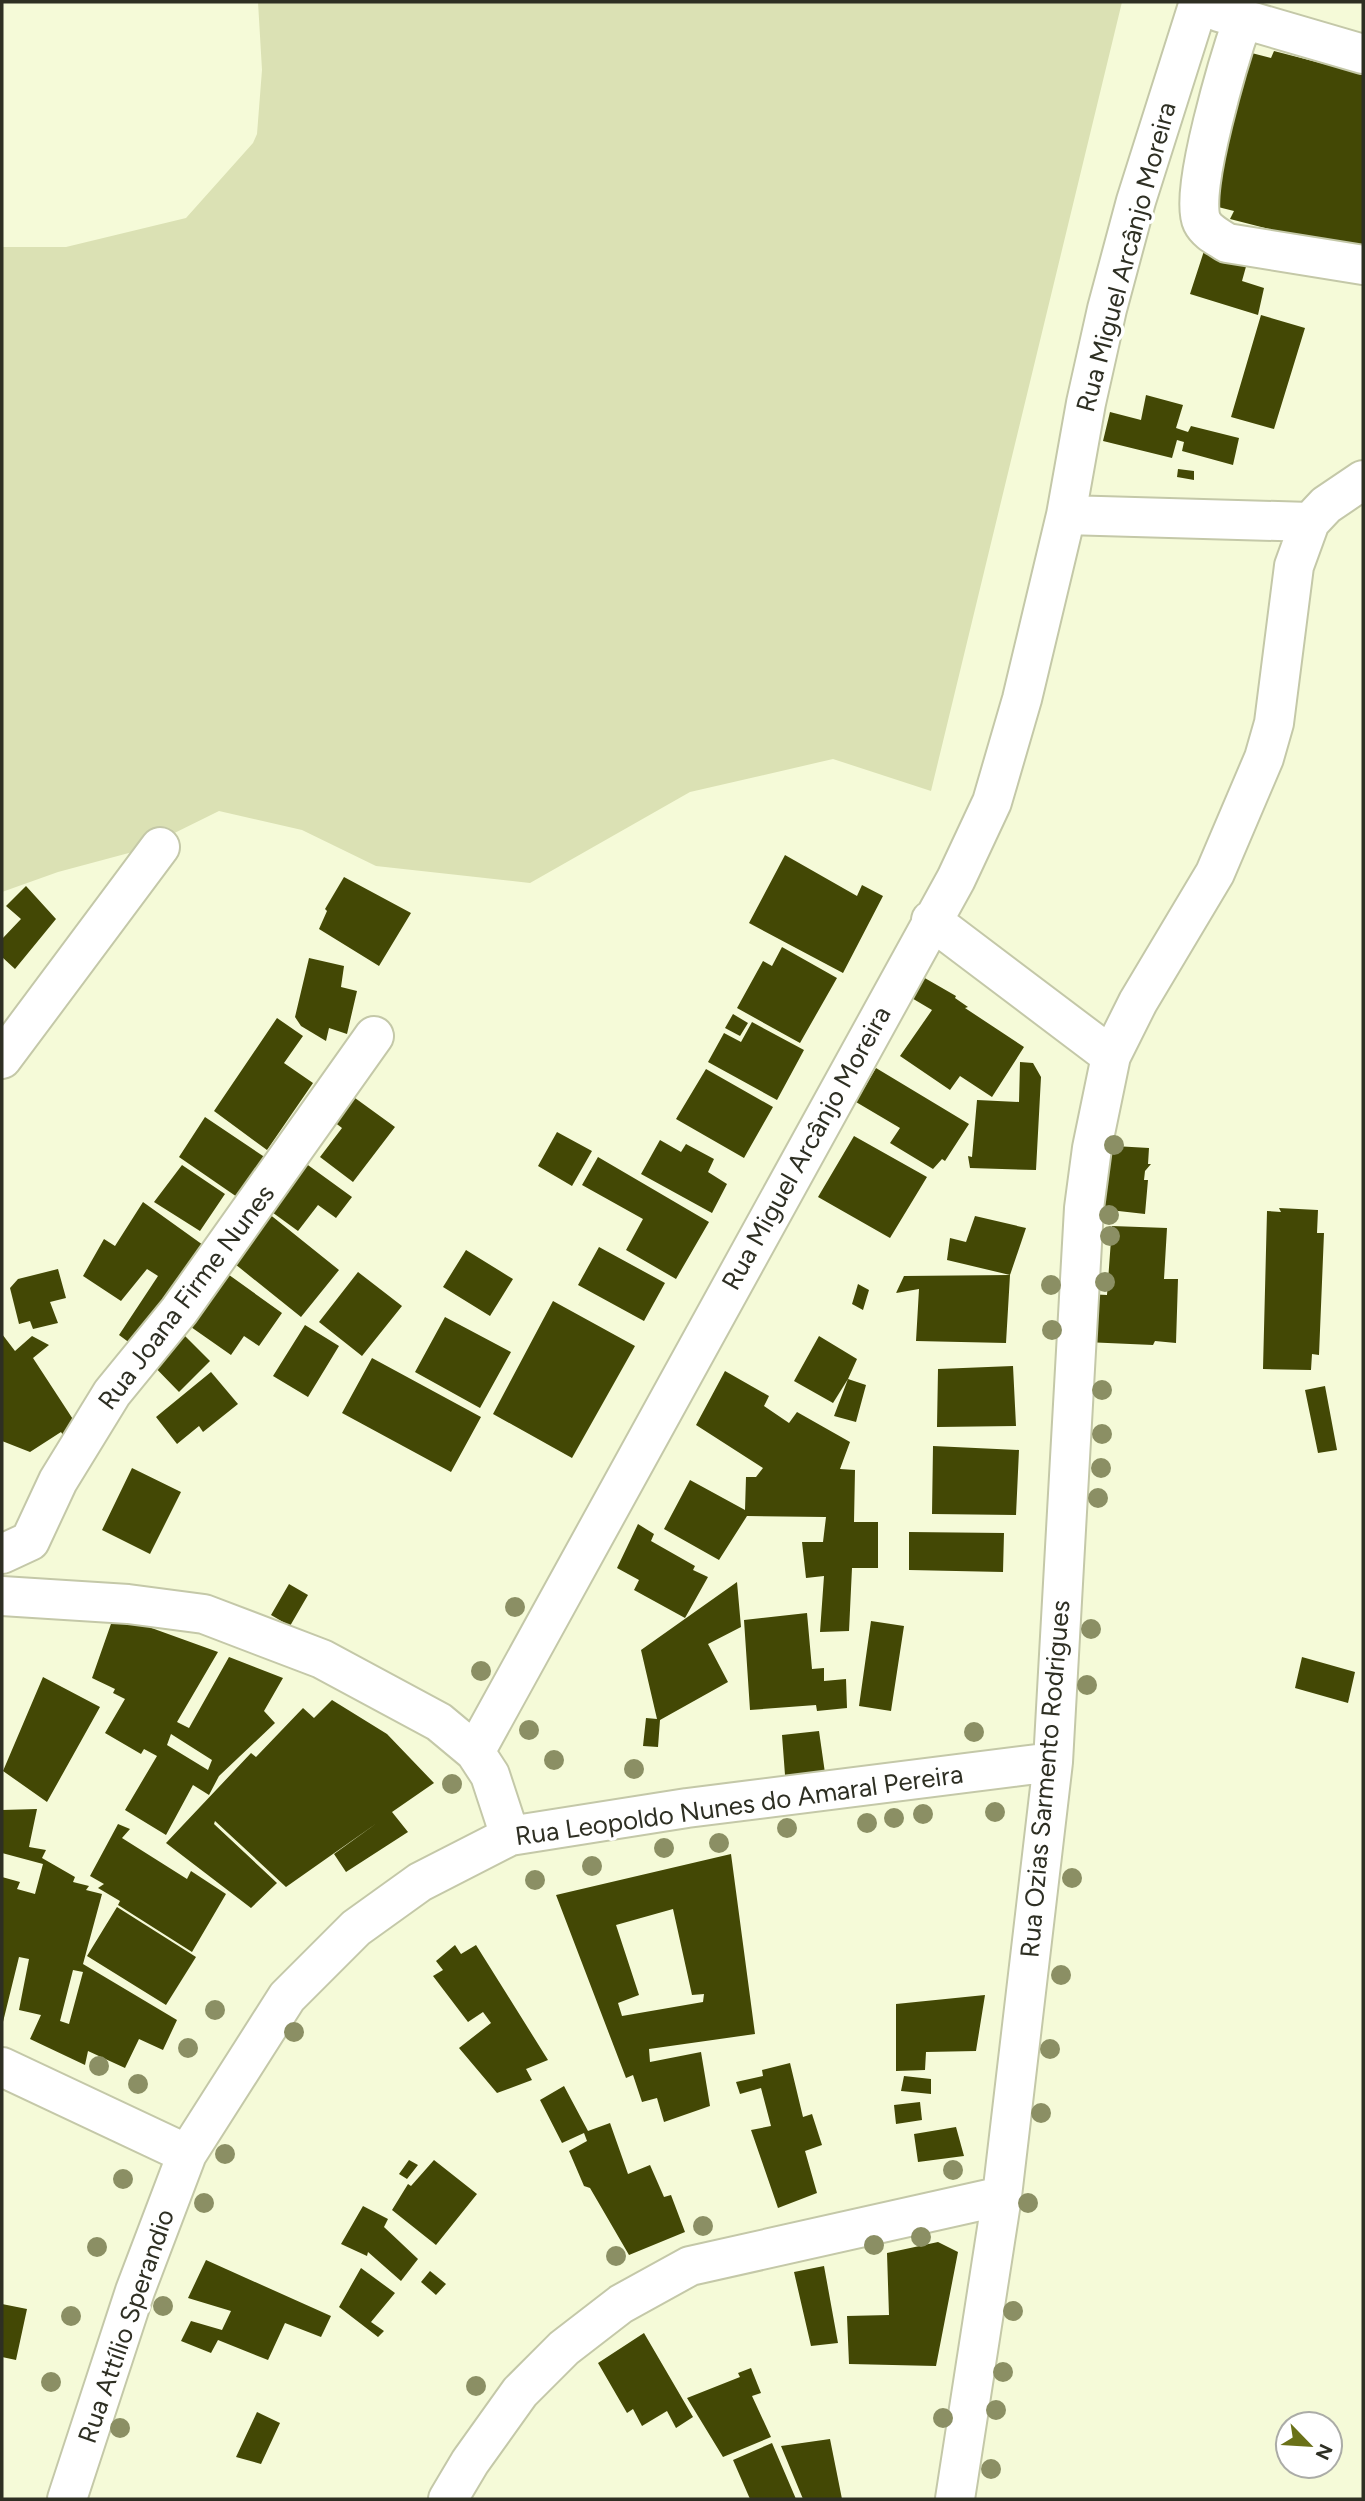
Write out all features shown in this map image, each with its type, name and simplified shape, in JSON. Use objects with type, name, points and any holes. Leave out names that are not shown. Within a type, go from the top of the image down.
[{"type":"street","points":[[1198,3],[1363,54]]},
{"type":"street","name":"Rua Miguel Arcânjo Moreira","points":[[475,1752],[972,848],[992,802],[1022,699],[1066,515],[1086,403],[1107,309],[1144,174],[1198,3]]},
{"type":"street","points":[[1243,19],[1225,71],[1200,191],[1203,223],[1227,243],[1363,265]]},
{"type":"street","points":[[931,920],[1111,1056],[1144,992],[1215,873],[1264,758],[1274,723],[1294,566],[1310,522],[1326,505],[1363,480]]},
{"type":"street","points":[[1066,515],[1310,522]]},
{"type":"street","points":[[2,1059],[160,847]]},
{"type":"street","name":"Rua Joana Firme Nunes","points":[[2,1554],[30,1541],[58,1481],[112,1393],[178,1311],[374,1036]]},
{"type":"street","name":"Rua Ozias Sarmento Rodrigues","points":[[955,2499],[1002,2196],[1053,1762],[1084,1208],[1092,1148],[1111,1056]]},
{"type":"street","points":[[2,1595],[128,1604],[204,1614],[322,1659],[439,1722],[475,1752],[490,1775],[510,1836]]},
{"type":"street","name":"Rua Leopoldo Nunes do Amaral Pereira","points":[[187,2154],[287,1997],[346,1937],[420,1882],[510,1836],[687,1808],[1053,1762]]},
{"type":"street","points":[[2,2067],[187,2154]]},
{"type":"street","name":"Rua Attílio Sperandio","points":[[71,2497],[135,2291],[187,2154]]},
{"type":"street","points":[[448,2499],[470,2462],[520,2392],[564,2348],[632,2297],[690,2266],[1002,2196]]},
{"type":"green space","points":[[258,2],[1122,2],[931,791],[833,759],[690,792],[530,883],[376,866],[302,830],[219,811],[140,850],[58,872],[2,892],[2,247],[66,247],[186,218],[253,143],[257,134],[262,70]]},
{"type":"building","points":[[1240,50],[1271,58],[1274,51],[1363,74],[1363,253],[1230,219],[1234,211],[1202,203]]},
{"type":"building","points":[[1204,251],[1247,263],[1242,281],[1264,288],[1258,315],[1190,294]]},
{"type":"building","points":[[1261,315],[1305,328],[1274,429],[1231,417]]},
{"type":"building","points":[[1146,395],[1183,405],[1176,428],[1188,432],[1191,426],[1239,438],[1233,465],[1182,451],[1184,442],[1177,440],[1172,458],[1103,441],[1110,412],[1141,420]]},
{"type":"building","points":[[1178,469],[1194,471],[1194,480],[1177,477]]},
{"type":"building","points":[[785,855],[857,896],[862,885],[883,896],[843,973],[749,923]]},
{"type":"building","points":[[344,877],[411,913],[379,966],[319,929],[327,911],[325,909]]},
{"type":"building","points":[[26,886],[56,919],[15,969],[2,957],[2,939],[21,919],[6,906]]},
{"type":"building","points":[[782,947],[837,978],[800,1043],[737,1008],[763,961],[772,966]]},
{"type":"building","points":[[309,958],[344,966],[341,987],[357,991],[347,1034],[329,1028],[326,1041],[301,1026],[295,1017]]},
{"type":"building","points":[[923,977],[956,996],[955,998],[968,1007],[965,1008],[1024,1047],[992,1097],[960,1076],[950,1090],[900,1056],[932,1010],[910,997]]},
{"type":"building","points":[[733,1014],[748,1023],[740,1036],[725,1028]]},
{"type":"building","points":[[277,1018],[303,1036],[284,1063],[313,1083],[267,1150],[214,1111]]},
{"type":"building","points":[[752,1022],[804,1050],[777,1100],[708,1062],[724,1033],[741,1042]]},
{"type":"building","points":[[1020,1062],[1033,1063],[1041,1077],[1036,1170],[970,1168],[968,1156],[972,1157],[977,1100],[1019,1102]]},
{"type":"building","points":[[876,1068],[969,1124],[945,1161],[942,1159],[933,1169],[890,1143],[900,1128],[856,1102]]},
{"type":"building","points":[[706,1069],[773,1107],[744,1158],[676,1119]]},
{"type":"building","points":[[344,1090],[395,1127],[353,1182],[320,1157],[342,1128],[325,1115]]},
{"type":"building","points":[[205,1117],[266,1158],[240,1199],[179,1157]]},
{"type":"building","points":[[557,1132],[592,1151],[572,1186],[538,1166]]},
{"type":"building","points":[[854,1136],[927,1177],[890,1238],[818,1197]]},
{"type":"building","points":[[660,1140],[681,1152],[686,1144],[714,1159],[708,1172],[727,1184],[712,1213],[641,1174]]},
{"type":"building","points":[[1097,1145],[1149,1148],[1148,1164],[1151,1164],[1145,1171],[1144,1180],[1148,1180],[1145,1214],[1092,1208]]},
{"type":"building","points":[[598,1157],[709,1222],[676,1279],[626,1250],[643,1219],[582,1185]]},
{"type":"building","points":[[301,1160],[352,1197],[336,1218],[318,1205],[298,1231],[265,1207]]},
{"type":"building","points":[[182,1165],[225,1194],[200,1231],[154,1202]]},
{"type":"building","points":[[143,1202],[210,1250],[142,1352],[119,1335],[158,1276],[147,1269],[121,1301],[83,1276],[104,1239],[115,1246]]},
{"type":"building","points":[[1279,1208],[1318,1210],[1317,1233],[1324,1233],[1319,1355],[1312,1354],[1311,1370],[1263,1369],[1267,1211],[1281,1212]]},
{"type":"building","points":[[263,1209],[339,1270],[301,1317],[225,1256]]},
{"type":"building","points":[[975,1216],[1026,1228],[1010,1275],[947,1260],[950,1238],[966,1242]]},
{"type":"building","points":[[1112,1226],[1167,1228],[1164,1279],[1178,1279],[1176,1343],[1155,1341],[1153,1345],[1085,1342],[1086,1294],[1107,1295]]},
{"type":"building","points":[[599,1247],[665,1283],[644,1321],[578,1285]]},
{"type":"building","points":[[466,1250],[513,1279],[490,1316],[443,1287]]},
{"type":"building","points":[[218,1267],[282,1313],[259,1346],[244,1336],[231,1355],[181,1320]]},
{"type":"building","points":[[58,1269],[66,1298],[50,1302],[58,1323],[33,1329],[30,1321],[19,1324],[10,1288],[18,1279]]},
{"type":"building","points":[[358,1272],[402,1306],[362,1356],[319,1322]]},
{"type":"building","points":[[1010,1275],[1006,1343],[916,1341],[919,1289],[896,1293],[904,1276]]},
{"type":"building","points":[[858,1284],[869,1290],[863,1310],[852,1304]]},
{"type":"building","points":[[553,1301],[635,1346],[572,1458],[493,1414]]},
{"type":"building","points":[[445,1317],[511,1352],[480,1408],[415,1372]]},
{"type":"building","points":[[305,1325],[339,1346],[308,1397],[273,1376]]},
{"type":"building","points":[[175,1326],[210,1361],[179,1392],[145,1357]]},
{"type":"building","points":[[2,1334],[15,1351],[32,1336],[49,1345],[33,1358],[80,1430],[65,1438],[61,1432],[30,1452],[2,1441]]},
{"type":"building","points":[[819,1336],[857,1359],[833,1403],[794,1381]]},
{"type":"building","points":[[372,1358],[481,1417],[451,1472],[342,1413]]},
{"type":"building","points":[[1013,1366],[1016,1426],[937,1427],[938,1369]]},
{"type":"building","points":[[725,1371],[769,1396],[764,1406],[789,1423],[797,1412],[850,1442],[840,1469],[855,1470],[854,1522],[878,1522],[878,1568],[852,1568],[849,1631],[820,1632],[824,1576],[806,1578],[802,1542],[823,1542],[826,1517],[747,1516],[719,1560],[664,1529],[690,1480],[745,1510],[746,1477],[756,1477],[763,1468],[696,1425]]},
{"type":"building","points":[[211,1372],[238,1404],[203,1432],[199,1426],[177,1444],[156,1417]]},
{"type":"building","points":[[848,1379],[866,1385],[856,1422],[834,1416]]},
{"type":"building","points":[[1325,1386],[1337,1450],[1318,1453],[1305,1390]]},
{"type":"building","points":[[933,1446],[1019,1450],[1016,1515],[932,1514]]},
{"type":"building","points":[[132,1468],[181,1492],[150,1554],[102,1530]]},
{"type":"building","points":[[638,1524],[654,1534],[651,1541],[695,1566],[693,1570],[708,1577],[685,1618],[634,1590],[639,1580],[617,1568]]},
{"type":"building","points":[[909,1532],[1004,1533],[1003,1572],[909,1570]]},
{"type":"building","points":[[737,1582],[741,1627],[708,1644],[728,1682],[660,1720],[658,1747],[643,1746],[646,1718],[657,1719],[641,1650]]},
{"type":"building","points":[[289,1584],[308,1595],[290,1626],[271,1615]]},
{"type":"building","points":[[807,1613],[812,1669],[824,1668],[824,1681],[846,1679],[847,1708],[817,1711],[816,1705],[750,1710],[744,1620]]},
{"type":"building","points":[[112,1621],[146,1626],[218,1652],[177,1722],[189,1728],[229,1657],[283,1678],[264,1711],[275,1723],[219,1776],[209,1795],[193,1785],[166,1835],[125,1810],[157,1756],[144,1749],[141,1754],[105,1733],[125,1699],[113,1693],[115,1689],[92,1678]],"holes":[[[171,1734],[212,1760],[208,1770],[167,1745]]]},
{"type":"building","points":[[871,1621],[904,1626],[891,1711],[859,1706]]},
{"type":"building","points":[[1302,1657],[1355,1672],[1348,1703],[1295,1688]]},
{"type":"building","points":[[43,1677],[100,1707],[47,1802],[3,1771]]},
{"type":"building","points":[[332,1700],[387,1734],[434,1783],[392,1812],[408,1832],[346,1872],[334,1854],[377,1823],[286,1887],[215,1821],[214,1824],[277,1883],[251,1908],[166,1843],[251,1753],[256,1757],[303,1708],[314,1718]]},
{"type":"building","points":[[819,1731],[825,1773],[785,1775],[782,1735]]},
{"type":"building","points":[[37,1809],[29,1847],[46,1850],[42,1858],[75,1877],[73,1882],[89,1886],[86,1890],[102,1894],[83,1964],[177,2020],[163,2050],[139,2039],[125,2068],[88,2051],[85,2065],[30,2039],[41,2015],[19,2010],[29,1959],[19,1957],[2,2026],[2,1877],[20,1882],[17,1889],[35,1894],[43,1864],[2,1853],[2,1810]],"holes":[[[73,1970],[83,1972],[69,2024],[60,2021]]]},
{"type":"building","points":[[118,1824],[130,1829],[122,1838],[187,1879],[191,1871],[226,1894],[192,1952],[118,1905],[120,1901],[98,1888],[104,1884],[90,1876]]},
{"type":"building","points":[[731,1854],[755,2034],[649,2049],[650,2062],[701,2052],[710,2106],[664,2122],[657,2098],[642,2102],[633,2075],[626,2078],[556,1895]],"holes":[[[673,1909],[692,1995],[704,1994],[703,2002],[622,2016],[618,2003],[639,1995],[616,1925]]]},
{"type":"building","points":[[117,1907],[196,1957],[166,2005],[87,1956]]},
{"type":"building","points":[[455,1945],[461,1954],[476,1945],[548,2060],[526,2069],[532,2080],[497,2093],[459,2048],[491,2023],[483,2012],[468,2022],[433,1976],[443,1970],[436,1961]]},
{"type":"building","points":[[985,1995],[976,2051],[926,2052],[925,2070],[896,2071],[896,2004]]},
{"type":"building","points":[[790,2063],[803,2117],[812,2114],[822,2145],[805,2151],[817,2193],[778,2208],[751,2130],[771,2126],[761,2088],[740,2094],[736,2082],[763,2076],[762,2070]]},
{"type":"building","points":[[904,2076],[931,2079],[931,2094],[901,2091]]},
{"type":"building","points":[[564,2086],[588,2131],[610,2123],[628,2174],[650,2165],[664,2197],[671,2195],[685,2232],[629,2255],[590,2188],[584,2186],[569,2151],[587,2141],[584,2133],[562,2143],[540,2100]]},
{"type":"building","points":[[920,2102],[922,2120],[896,2124],[894,2105]]},
{"type":"building","points":[[956,2127],[964,2156],[918,2162],[914,2134]]},
{"type":"building","points":[[409,2160],[418,2165],[407,2179],[399,2174]]},
{"type":"building","points":[[434,2160],[477,2194],[436,2245],[392,2210],[408,2184],[411,2186]]},
{"type":"building","points":[[363,2206],[388,2219],[384,2227],[418,2259],[401,2281],[368,2252],[367,2256],[341,2244]]},
{"type":"building","points":[[938,2242],[958,2252],[936,2366],[849,2364],[847,2316],[889,2315],[887,2253]]},
{"type":"building","points":[[206,2260],[331,2316],[321,2337],[285,2323],[268,2360],[218,2340],[211,2353],[181,2341],[191,2321],[222,2330],[231,2311],[188,2298]]},
{"type":"building","points":[[824,2266],[838,2343],[811,2346],[794,2272]]},
{"type":"building","points":[[361,2268],[395,2293],[371,2322],[384,2331],[378,2337],[339,2307]]},
{"type":"building","points":[[430,2271],[446,2284],[436,2295],[421,2282]]},
{"type":"building","points":[[2,2304],[27,2309],[16,2360],[2,2357]]},
{"type":"building","points":[[644,2333],[693,2417],[676,2428],[667,2411],[642,2426],[633,2409],[627,2413],[598,2363]]},
{"type":"building","points":[[751,2368],[761,2393],[752,2396],[771,2437],[723,2457],[687,2398],[740,2377],[738,2373]]},
{"type":"building","points":[[257,2412],[280,2423],[261,2464],[236,2457]]},
{"type":"building","points":[[830,2439],[842,2499],[803,2499],[781,2446]]},
{"type":"building","points":[[772,2443],[796,2499],[750,2499],[733,2460]]}]
